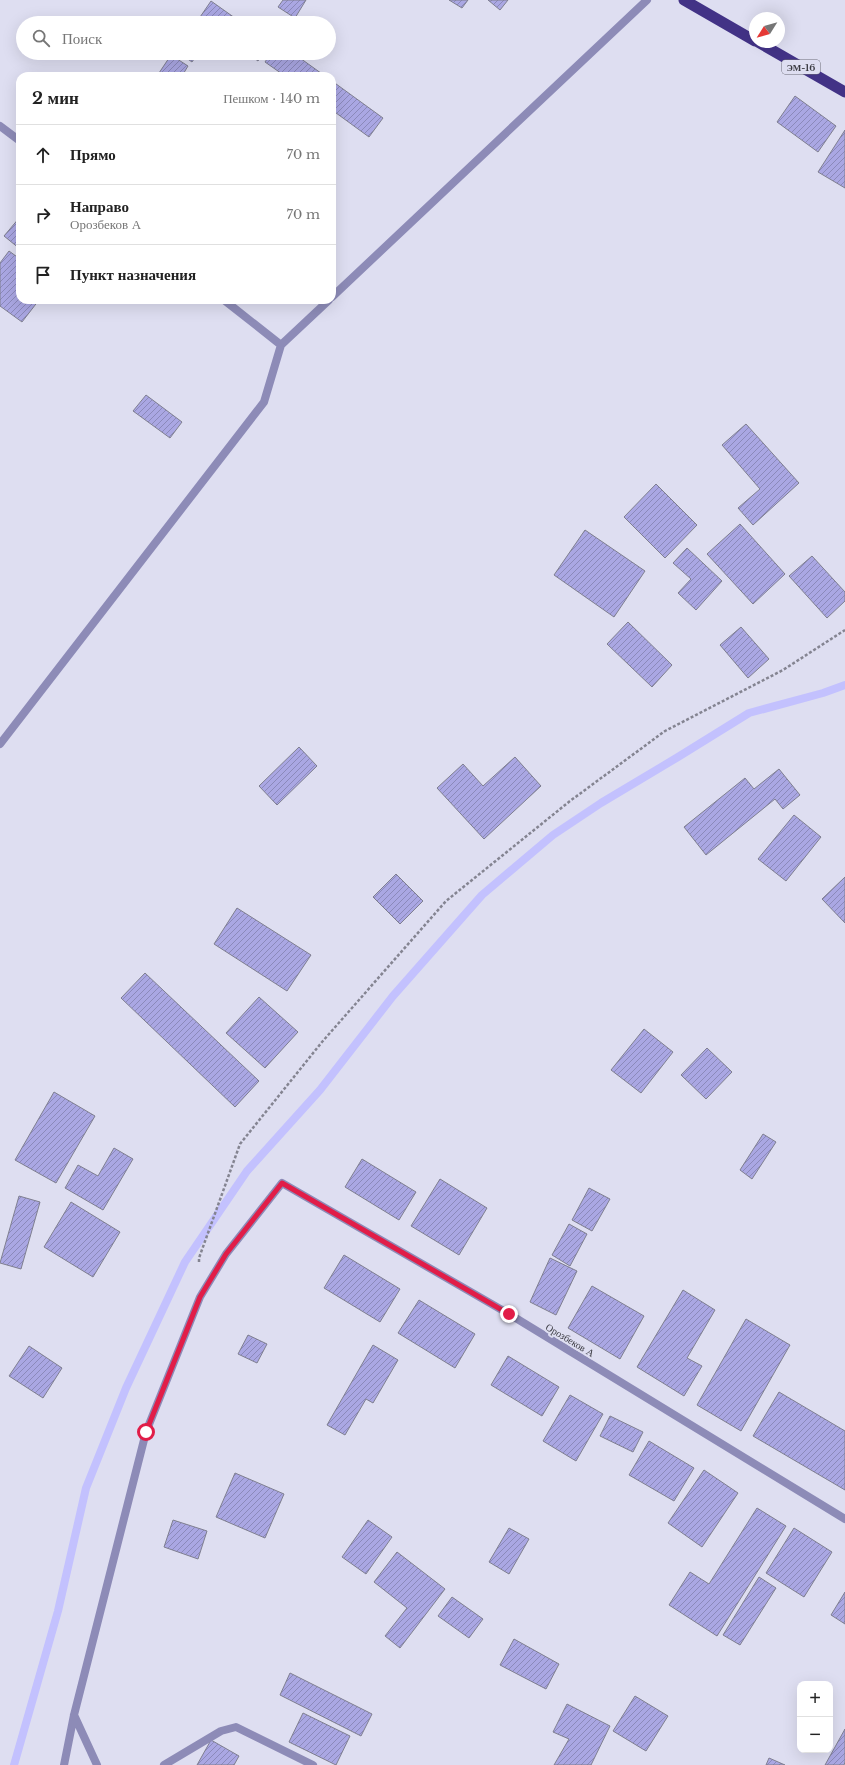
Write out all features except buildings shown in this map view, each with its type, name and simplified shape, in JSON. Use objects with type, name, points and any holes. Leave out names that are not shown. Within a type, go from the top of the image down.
[{"type":"highway","points":[[684,0],[749,37]]},
{"type":"highway","name":"ЭМ-16","points":[[768,48],[845,92]]},
{"type":"street","points":[[336,293],[647,0]]},
{"type":"street","points":[[0,126],[16,138]]},
{"type":"street","points":[[229,304],[281,345]]},
{"type":"street","points":[[0,744],[264,402],[281,345],[325,304]]},
{"type":"street","name":"Орозбеков А","points":[[200,1297],[226,1254],[282,1183],[509,1314],[845,1519]]},
{"type":"street","points":[[64,1765],[74,1715],[146,1432],[200,1297]]},
{"type":"street","points":[[74,1715],[97,1765]]},
{"type":"street","points":[[164,1765],[220,1731],[236,1727],[313,1765]]},
{"type":"path","points":[[200,1297],[199,1258],[240,1144],[322,1042],[446,901],[570,802],[666,731],[783,670],[845,630]]},
{"type":"waterway","points":[[14,1765],[58,1611],[86,1488],[126,1388],[185,1262],[247,1171],[320,1090],[393,996],[482,895],[553,835],[601,803],[749,713],[823,693],[845,685]]},
{"type":"route","points":[[146,1432],[200,1297],[226,1254],[248,1223],[282,1183],[509,1314]]}]
